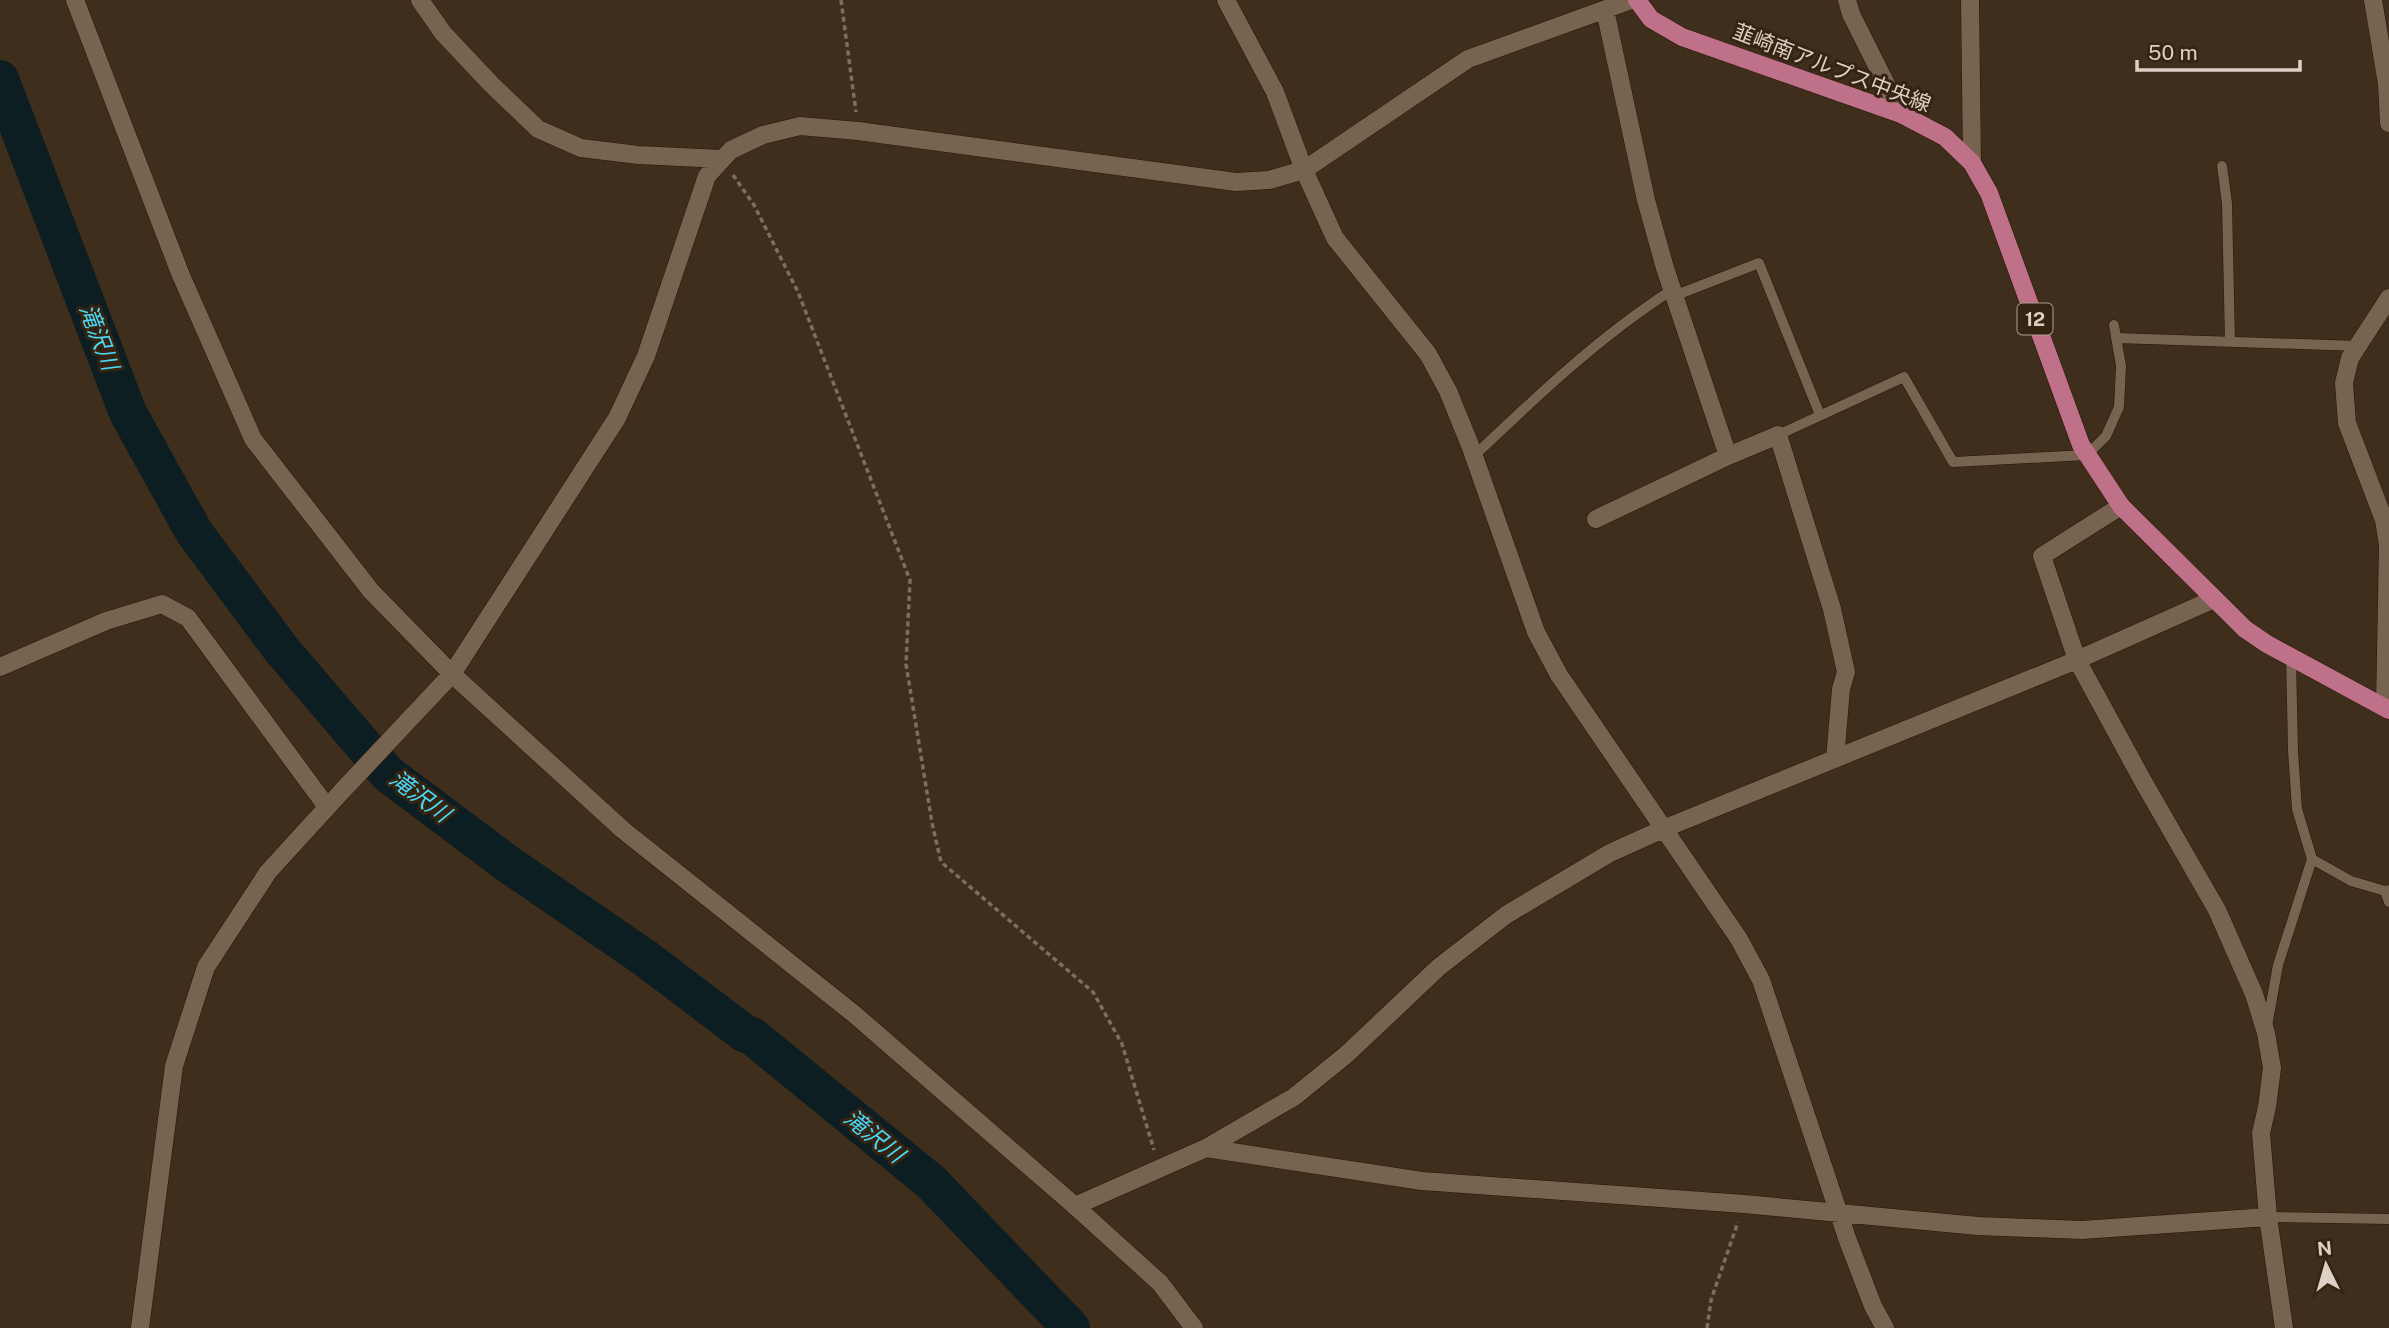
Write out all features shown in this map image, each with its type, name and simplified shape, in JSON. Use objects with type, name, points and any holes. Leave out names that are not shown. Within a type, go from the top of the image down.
[{"type":"main road","name":"韮崎南アルプス中央線","points":[[1637,0],[1651,19],[1682,37],[1901,114],[1945,137],[1972,163],[1989,193],[2081,445],[2121,506],[2245,629],[2387,709]]},
{"type":"street","points":[[75,0],[180,273],[253,439],[371,590],[452,674],[623,830],[854,1014],[1075,1206],[1160,1283],[1194,1328]]},
{"type":"street","points":[[420,0],[443,33],[538,129],[581,148],[638,155],[722,159]]},
{"type":"street","points":[[1226,0],[1275,92],[1304,170],[1335,238],[1428,354],[1448,391],[1474,456],[1536,632],[1559,675],[1739,939],[1761,980],[1839,1213],[1873,1306],[1885,1328]]},
{"type":"street","points":[[140,1328],[174,1066],[206,967],[268,872],[452,674],[617,418],[646,356],[707,176],[731,150],[763,135],[800,126],[858,131],[1236,182],[1269,180],[1304,170],[1468,59],[1630,0]]},
{"type":"street","points":[[1847,0],[1901,114]]},
{"type":"street","points":[[1969,0],[1972,163]]},
{"type":"street","points":[[2373,0],[2387,84],[2389,122]]},
{"type":"street","points":[[1605,10],[1646,200],[1673,293],[1728,456]]},
{"type":"street","points":[[2387,709],[2388,545],[2384,520],[2347,423],[2344,383],[2350,358],[2389,298]]},
{"type":"street","points":[[1596,519],[1778,435],[1832,609],[1846,672],[1835,759]]},
{"type":"street","points":[[2121,506],[2042,556],[2077,660],[2217,910],[2254,994],[2266,1033],[2272,1068],[2261,1133],[2268,1217],[2284,1328]]},
{"type":"street","points":[[1075,1206],[1206,1148],[1294,1097],[1347,1054],[1439,967],[1506,915],[1610,853],[2077,660],[2214,599]]},
{"type":"street","points":[[0,667],[106,621],[162,604],[188,618],[327,807]]},
{"type":"street","points":[[1206,1148],[1422,1181],[1744,1204],[1978,1226],[2082,1230],[2268,1217]]},
{"type":"lane","points":[[2222,166],[2227,203],[2230,342]]},
{"type":"lane","points":[[1474,456],[1540,394],[1648,305],[1673,293],[1759,263],[1820,415]]},
{"type":"lane","points":[[1778,435],[1904,377],[1953,462],[2087,455],[2106,436],[2119,407],[2121,366],[2114,325]]},
{"type":"lane","points":[[2116,338],[2358,346]]},
{"type":"lane","points":[[2266,1033],[2278,965],[2312,859],[2297,809],[2291,657]]},
{"type":"lane","points":[[2312,859],[2351,881],[2387,890],[2389,902]]},
{"type":"lane","points":[[2268,1217],[2389,1219]]},
{"type":"path","points":[[841,0],[858,131]]},
{"type":"path","points":[[722,159],[754,205],[797,292],[909,580],[906,664],[941,862],[1093,992],[1122,1044],[1159,1168]]},
{"type":"path","points":[[1707,1328],[1711,1300],[1744,1204]]},
{"type":"waterway","name":"滝沢川","points":[[0,79],[128,413],[194,532],[281,649],[388,774],[508,864],[645,958],[744,1033],[752,1036],[931,1182],[1071,1328]]}]
